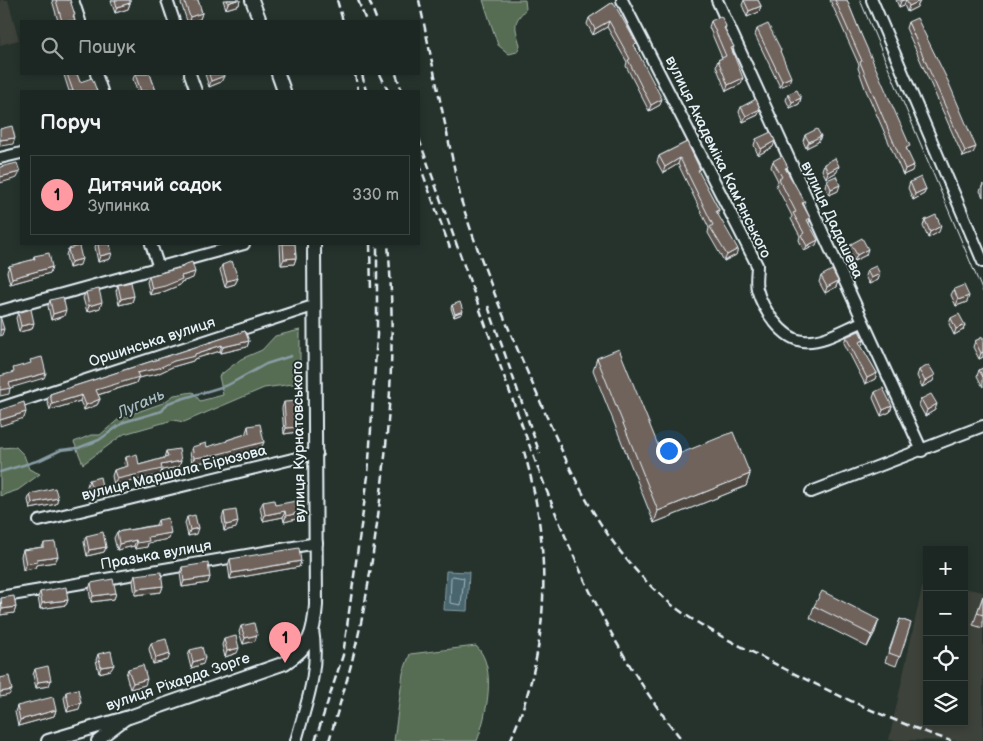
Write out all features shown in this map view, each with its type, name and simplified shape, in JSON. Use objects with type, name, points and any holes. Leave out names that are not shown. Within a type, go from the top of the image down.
[{"type":"street","points":[[74,0],[80,20]]},
{"type":"street","points":[[167,0],[174,20]]},
{"type":"street","points":[[252,0],[260,20]]},
{"type":"street","name":"вулиця Академіка Кам'янського","points":[[622,0],[757,265],[757,288],[774,322],[783,332],[803,341],[818,340],[862,322]]},
{"type":"street","name":"вулиця Дадашева","points":[[717,0],[922,451]]},
{"type":"street","points":[[872,0],[983,262]]},
{"type":"street","points":[[96,75],[102,90]]},
{"type":"street","points":[[190,75],[196,90]]},
{"type":"street","points":[[278,75],[284,90]]},
{"type":"street","points":[[0,158],[20,152]]},
{"type":"street","points":[[151,245],[159,268]]},
{"type":"street","points":[[0,311],[240,245]]},
{"type":"street","name":"вулиця Курнатовського","points":[[311,635],[316,605],[317,544],[314,245]]},
{"type":"street","name":"Оршинська вулиця","points":[[0,408],[314,306]]},
{"type":"street","points":[[811,492],[983,426]]},
{"type":"street","name":"вулиця Маршала Бірюзова","points":[[39,521],[316,454]]},
{"type":"street","name":"Празька вулиця","points":[[0,597],[317,544]]},
{"type":"street","points":[[296,741],[313,678],[316,650],[311,635]]},
{"type":"street","name":"вулиця Ріхарда Зорге","points":[[48,741],[129,717],[285,663],[298,654],[311,635]]},
{"type":"street","points":[[97,741],[129,717]]},
{"type":"shaded area","points":[[0,0],[8,0],[19,40],[0,45]]},
{"type":"shaded area","points":[[923,584],[923,726],[968,726],[968,589],[983,592],[983,741],[889,740]]},
{"type":"green space","points":[[483,0],[525,0],[526,9],[518,18],[516,25],[520,45],[517,52],[509,54],[498,45]]},
{"type":"green space","points":[[300,330],[300,383],[264,388],[184,422],[173,420],[124,434],[83,464],[74,442],[91,435],[100,435],[120,418],[163,403],[174,395],[193,392],[200,401],[223,395],[219,376],[241,359],[262,350],[275,336]]},
{"type":"green space","points":[[16,447],[24,455],[29,469],[40,474],[18,490],[0,496],[0,448]]},
{"type":"green space","points":[[476,646],[483,655],[487,666],[488,679],[484,719],[477,741],[394,741],[403,673],[410,654]]},
{"type":"water","points":[[446,571],[469,572],[467,611],[444,610]]},
{"type":"building","points":[[56,0],[70,0],[75,15],[73,16],[75,20],[62,20]]},
{"type":"building","points":[[115,0],[130,0],[130,3],[117,7]]},
{"type":"building","points":[[184,0],[198,0],[202,13],[190,17]]},
{"type":"building","points":[[744,0],[758,0],[761,6],[749,11]]},
{"type":"building","points":[[835,0],[847,0],[910,146],[906,148],[914,165],[905,169],[860,62],[862,61]]},
{"type":"building","points":[[906,0],[919,0],[920,1],[909,6]]},
{"type":"building","points":[[613,2],[637,44],[634,45],[662,99],[651,105],[628,60],[630,59],[609,21],[595,29],[589,18]]},
{"type":"building","points":[[721,16],[726,26],[724,28],[734,47],[731,48],[743,78],[728,85],[718,60],[726,56],[711,21]]},
{"type":"building","points":[[917,18],[948,81],[976,147],[965,151],[908,22]]},
{"type":"building","points":[[768,24],[781,50],[791,77],[782,81],[757,29]]},
{"type":"building","points":[[67,75],[77,75],[80,82],[92,78],[97,90],[73,90]]},
{"type":"building","points":[[135,75],[150,75],[156,90],[141,90]]},
{"type":"building","points":[[209,75],[224,76],[211,81]]},
{"type":"building","points":[[797,90],[801,98],[792,102],[788,94]]},
{"type":"building","points":[[756,99],[760,109],[746,116],[741,107]]},
{"type":"building","points":[[12,126],[15,138],[0,140],[0,129]]},
{"type":"building","points":[[817,129],[821,136],[809,142],[805,135]]},
{"type":"building","points":[[771,132],[775,141],[761,149],[756,139]]},
{"type":"building","points":[[687,142],[700,169],[698,170],[719,210],[716,211],[738,249],[727,255],[710,227],[713,225],[680,158],[665,167],[659,156]]},
{"type":"building","points":[[782,156],[788,167],[785,168],[805,202],[802,203],[810,218],[807,220],[818,240],[807,246],[801,235],[804,233],[793,213],[796,212],[779,179],[782,177],[773,161]]},
{"type":"building","points":[[835,158],[839,166],[828,172],[824,164]]},
{"type":"building","points":[[17,163],[20,172],[0,177],[0,167]]},
{"type":"building","points":[[836,176],[840,185],[831,189],[827,180]]},
{"type":"building","points":[[921,177],[926,189],[915,194],[910,182]]},
{"type":"building","points":[[936,215],[941,226],[930,232],[925,220]]},
{"type":"building","points":[[862,238],[868,249],[857,255],[851,244]]},
{"type":"building","points":[[98,245],[110,245],[112,253],[100,256]]},
{"type":"building","points":[[283,245],[295,245],[296,258],[284,259]]},
{"type":"building","points":[[79,246],[82,259],[71,262],[68,249]]},
{"type":"building","points":[[49,253],[52,267],[12,278],[9,266],[35,259],[34,256]]},
{"type":"building","points":[[232,261],[238,278],[227,281],[222,265]]},
{"type":"building","points":[[192,262],[195,272],[181,276],[182,279],[165,286],[152,289],[149,276],[183,267],[183,265]]},
{"type":"building","points":[[876,266],[880,274],[871,278],[867,270]]},
{"type":"building","points":[[832,270],[838,281],[827,287],[821,276]]},
{"type":"building","points":[[131,282],[134,296],[121,299],[118,285]]},
{"type":"building","points":[[964,285],[969,296],[958,300],[954,289]]},
{"type":"building","points":[[99,289],[102,302],[89,306],[86,292]]},
{"type":"building","points":[[63,297],[66,310],[53,314],[50,300]]},
{"type":"building","points":[[460,302],[463,311],[455,314],[452,305]]},
{"type":"building","points":[[31,309],[34,323],[21,326],[18,313]]},
{"type":"building","points":[[959,314],[965,325],[956,329],[951,318]]},
{"type":"building","points":[[0,316],[4,329],[0,330]]},
{"type":"building","points":[[245,331],[249,341],[223,347],[222,345],[159,368],[137,373],[139,377],[96,390],[100,399],[86,405],[82,395],[52,404],[50,394]]},
{"type":"building","points":[[859,331],[864,340],[859,342],[877,373],[867,378],[846,337]]},
{"type":"building","points":[[983,337],[983,352],[981,353],[975,341]]},
{"type":"building","points":[[619,349],[664,460],[733,432],[750,474],[658,511],[597,358]]},
{"type":"building","points":[[42,357],[46,373],[9,383],[11,388],[0,390],[0,376],[14,372],[13,368],[31,363],[30,360]]},
{"type":"building","points":[[929,365],[935,375],[925,381],[919,370]]},
{"type":"building","points":[[983,368],[983,377],[979,370]]},
{"type":"building","points":[[883,388],[892,406],[883,410],[875,392]]},
{"type":"building","points":[[931,394],[937,404],[927,410],[921,399]]},
{"type":"building","points":[[298,401],[300,427],[286,428],[284,402]]},
{"type":"building","points":[[24,402],[26,412],[0,420],[0,410]]},
{"type":"building","points":[[260,424],[264,442],[215,455],[194,458],[192,447],[206,443],[207,447],[227,441],[249,433],[248,426]]},
{"type":"building","points":[[179,449],[181,461],[161,465],[162,469],[117,479],[114,470],[128,466],[126,457],[137,454],[139,465],[168,457],[166,451]]},
{"type":"building","points":[[100,477],[102,486],[92,489],[89,480]]},
{"type":"building","points":[[55,488],[58,498],[32,503],[30,494]]},
{"type":"building","points":[[274,500],[275,505],[296,501],[298,513],[286,516],[285,511],[265,515],[263,502]]},
{"type":"building","points":[[236,510],[238,522],[226,525],[224,512]]},
{"type":"building","points":[[195,515],[198,528],[190,530],[187,517]]},
{"type":"building","points":[[168,518],[171,533],[148,537],[149,541],[137,543],[136,540],[119,544],[117,532],[159,525],[158,520]]},
{"type":"building","points":[[103,532],[106,547],[89,550],[86,536]]},
{"type":"building","points":[[55,542],[58,556],[37,559],[37,562],[26,564],[23,550],[44,547],[44,543]]},
{"type":"building","points":[[299,548],[301,561],[232,573],[230,559]]},
{"type":"building","points":[[208,563],[210,577],[184,581],[182,567]]},
{"type":"building","points":[[161,572],[163,586],[137,589],[135,575]]},
{"type":"building","points":[[113,579],[116,593],[93,596],[91,583]]},
{"type":"building","points":[[66,587],[68,600],[42,603],[40,592]]},
{"type":"building","points":[[822,591],[879,620],[872,635],[814,606]]},
{"type":"building","points":[[14,596],[16,607],[2,609],[1,598]]},
{"type":"building","points":[[983,596],[983,615],[977,613]]},
{"type":"building","points":[[900,619],[911,623],[900,657],[889,653]]},
{"type":"building","points":[[254,623],[257,635],[245,638],[241,626]]},
{"type":"building","points":[[236,636],[239,648],[227,651],[224,639]]},
{"type":"building","points":[[166,639],[170,654],[156,658],[151,643]]},
{"type":"building","points":[[202,647],[205,658],[193,662],[190,650]]},
{"type":"building","points":[[111,651],[114,665],[101,667],[98,654]]},
{"type":"building","points":[[143,665],[147,679],[133,683],[128,669]]},
{"type":"building","points":[[48,666],[51,680],[38,682],[35,669]]},
{"type":"building","points":[[9,676],[12,690],[0,692],[0,678]]},
{"type":"building","points":[[78,689],[81,703],[69,706],[66,692]]},
{"type":"building","points":[[53,697],[56,710],[20,720],[17,706]]},
{"type":"waterway","name":"Лугань","points":[[0,472],[40,460],[61,450],[78,448],[99,440],[124,422],[162,411],[168,403],[228,385],[266,364],[291,356]]},
{"type":"tram line","points":[[860,0],[983,292]]},
{"type":"railway","points":[[337,0],[343,20]]},
{"type":"railway","points":[[358,0],[366,20]]},
{"type":"railway","points":[[369,0],[377,20]]},
{"type":"railway","points":[[419,0],[461,200],[477,247],[513,339],[559,445],[572,473],[603,527],[642,577],[666,600],[687,616],[710,630],[803,678],[901,722],[951,741]]},
{"type":"railway","points":[[355,75],[358,90]]},
{"type":"railway","points":[[362,75],[366,90]]},
{"type":"railway","points":[[380,75],[388,90]]},
{"type":"railway","points":[[396,75],[402,90]]},
{"type":"railway","points":[[420,142],[516,409],[567,540],[606,624],[629,664],[683,741]]},
{"type":"railway","points":[[420,166],[450,248]]},
{"type":"railway","points":[[370,245],[371,291]]},
{"type":"railway","points":[[315,741],[343,655],[368,476],[377,335],[377,245]]},
{"type":"railway","points":[[329,741],[361,622],[371,569],[382,482],[389,414],[392,346],[388,245]]},
{"type":"railway","points":[[488,306],[540,454]]},
{"type":"railway","points":[[510,741],[524,705],[534,669],[540,633],[543,596],[543,559],[539,521],[523,448]]},
{"type":"place","name":"Дитячий садок","points":[[285,663]]}]
